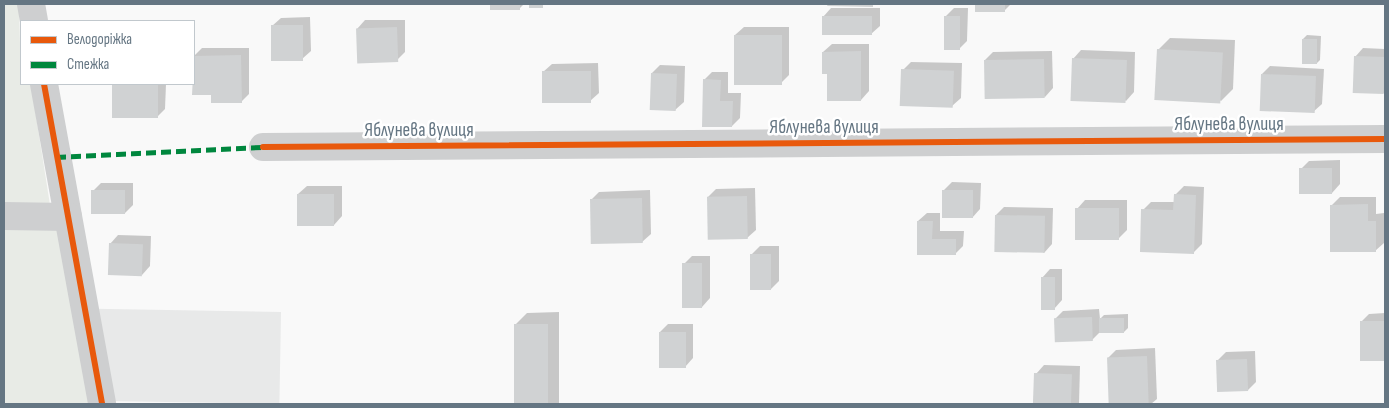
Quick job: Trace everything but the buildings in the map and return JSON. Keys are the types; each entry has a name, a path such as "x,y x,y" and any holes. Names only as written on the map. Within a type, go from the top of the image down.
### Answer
{"street":[{"path":"32,4 34,20"},
{"path":"44,85 102,404"},
{"name":"Яблунева вулиця","path":"262,147 1385,139"},
{"path":"4,216 68,217"}],"shaded area":[{"path":"4,4 19,4 20,85 31,85 50,205 4,204"},
{"path":"4,227 63,228 89,404 4,404"},
{"path":"94,309 281,312 279,404 92,401"}],"marked path":[{"path":"56,157 263,147"}],"cycle path":[{"path":"44,85 102,404"},
{"path":"263,147 1385,139"}]}
